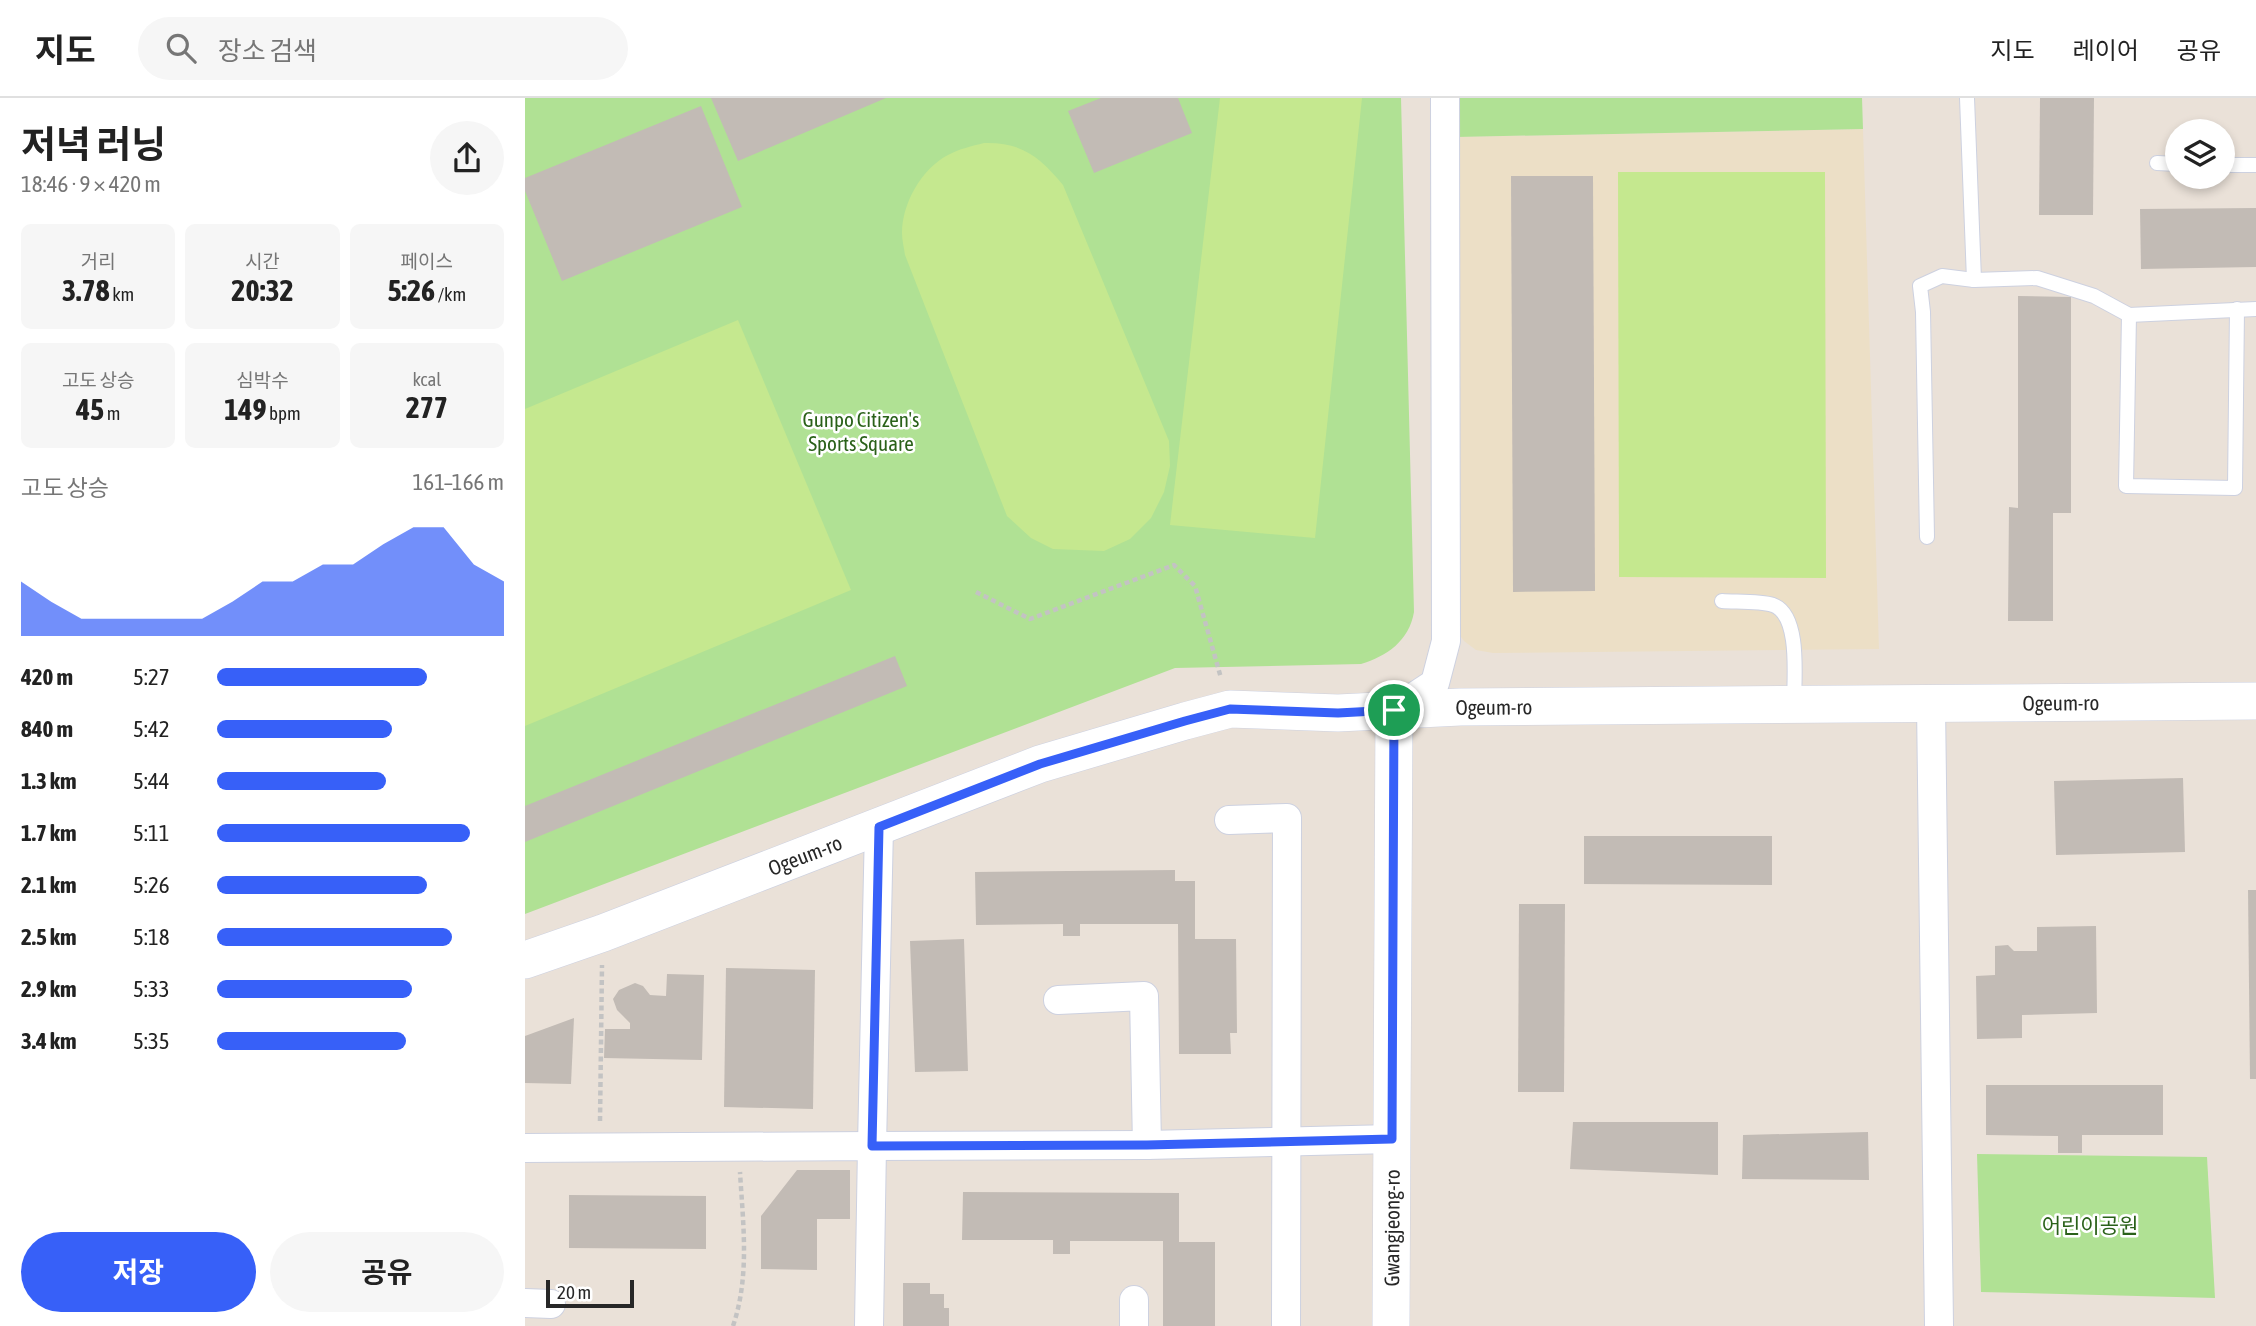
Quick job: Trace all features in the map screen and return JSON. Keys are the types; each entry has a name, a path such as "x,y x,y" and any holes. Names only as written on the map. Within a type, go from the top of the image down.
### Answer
{"street":[{"path":"1394,710 1434,683 1446,641 1445,98"},
{"name":"Ogeum-ro","path":"525,960 603,933 1040,764 1230,709 1338,713 1472,707 2256,701"},
{"path":"1931,704 1939,1326"},
{"name":"Gwangjeong-ro","path":"1391,1326 1394,710"},
{"path":"1229,820 1287,818 1286,1326"},
{"path":"869,1326 879,827"},
{"path":"1058,1000 1144,996 1147,1145"},
{"path":"525,1148 1147,1145 1392,1139"}],"lane":[{"path":"1966,98 1974,280"},
{"path":"2157,163 2165,163"},
{"path":"2235,164 2256,165"},
{"path":"1927,537 1920,286 1942,275 1974,280 2037,278 2094,296 2129,315 2256,309"},
{"path":"2129,315 2126,486 2235,488 2237,309"},
{"path":"1722,601 1773,605 1785,615 1792,628 1794,705"}],"path":[{"path":"976,592 1030,619 1174,565 1195,586 1230,709"},
{"path":"599,1147 603,933"},
{"path":"733,1326 741,1303 744,1272 739,1147"}],"shaded area":[{"path":"1863,129 1879,649 1493,653 1476,650 1464,641 1453,626 1456,137"}],"green space":[{"name":"Gunpo Citizen's Sports Square","path":"525,98 1401,98 1414,612 1407,631 1388,652 1361,664 1175,668 525,914"},
{"path":"1220,98 1362,98 1315,538 1170,525"},
{"path":"1454,98 1862,98 1863,129 1456,137"},
{"path":"984,143 1020,148 1038,159 1063,185 1169,441 1170,466 1164,492 1151,518 1130,539 1104,551 1053,549 1031,538 1007,516 905,255 902,236 905,211 922,178 938,161 948,155"},
{"path":"1618,172 1825,172 1826,578 1619,577"},
{"path":"738,320 851,590 525,726 525,409"},
{"name":"어린이공원","path":"1977,1154 2207,1157 2215,1298 1981,1292"}],"building":[{"path":"711,98 886,98 738,161"},
{"path":"1101,98 1178,98 1192,133 1094,173 1068,111"},
{"path":"2040,98 2094,98 2093,215 2039,215"},
{"path":"701,106 742,207 562,281 525,191 525,178"},
{"path":"1511,176 1593,176 1595,591 1513,592"},
{"path":"2256,208 2256,267 2141,269 2140,209"},
{"path":"2018,296 2071,297 2071,513 2053,513 2053,621 2008,621 2009,507 2018,508"},
{"path":"895,656 907,686 525,842 525,806"},
{"path":"2183,778 2185,852 2056,855 2054,781"},
{"path":"1584,836 1772,836 1772,885 1584,884"},
{"path":"1175,870 1175,881 1195,881 1195,939 1236,939 1237,1033 1230,1033 1231,1054 1179,1054 1178,924 1080,924 1080,936 1063,936 1063,924 976,925 975,872"},
{"path":"2248,890 2256,890 2256,1079 2250,1079"},
{"path":"1519,904 1565,904 1564,1092 1518,1092"},
{"path":"2096,926 2097,1013 2022,1015 2022,1038 1977,1039 1976,976 1995,975 1995,946 2008,945 2014,951 2037,951 2037,927"},
{"path":"964,939 968,1071 915,1072 910,941"},
{"path":"726,968 815,970 813,1109 724,1107"},
{"path":"667,974 704,975 702,1060 604,1058 605,1029 630,1029 630,1023 617,1010 613,999 619,990 635,983 643,986 650,995 666,996"},
{"path":"574,1018 571,1084 525,1083 525,1036"},
{"path":"1986,1085 2163,1085 2163,1135 2082,1135 2082,1153 2058,1153 2058,1136 1986,1135"},
{"path":"1573,1122 1718,1122 1718,1175 1570,1169"},
{"path":"1868,1132 1869,1180 1742,1179 1743,1135"},
{"path":"797,1170 850,1170 850,1219 817,1219 817,1270 761,1269 761,1216"},
{"path":"963,1192 1179,1193 1179,1242 1215,1242 1215,1326 1163,1326 1163,1241 1070,1241 1070,1254 1053,1254 1053,1240 962,1240"},
{"path":"569,1195 706,1196 706,1249 569,1248"},
{"path":"903,1283 930,1283 930,1294 944,1294 944,1308 949,1308 949,1326 903,1326"}],"route":[{"path":"1230,709 1338,713 1394,710 1392,1139 1147,1145 872,1146 879,827 1040,764 1230,709"}]}
